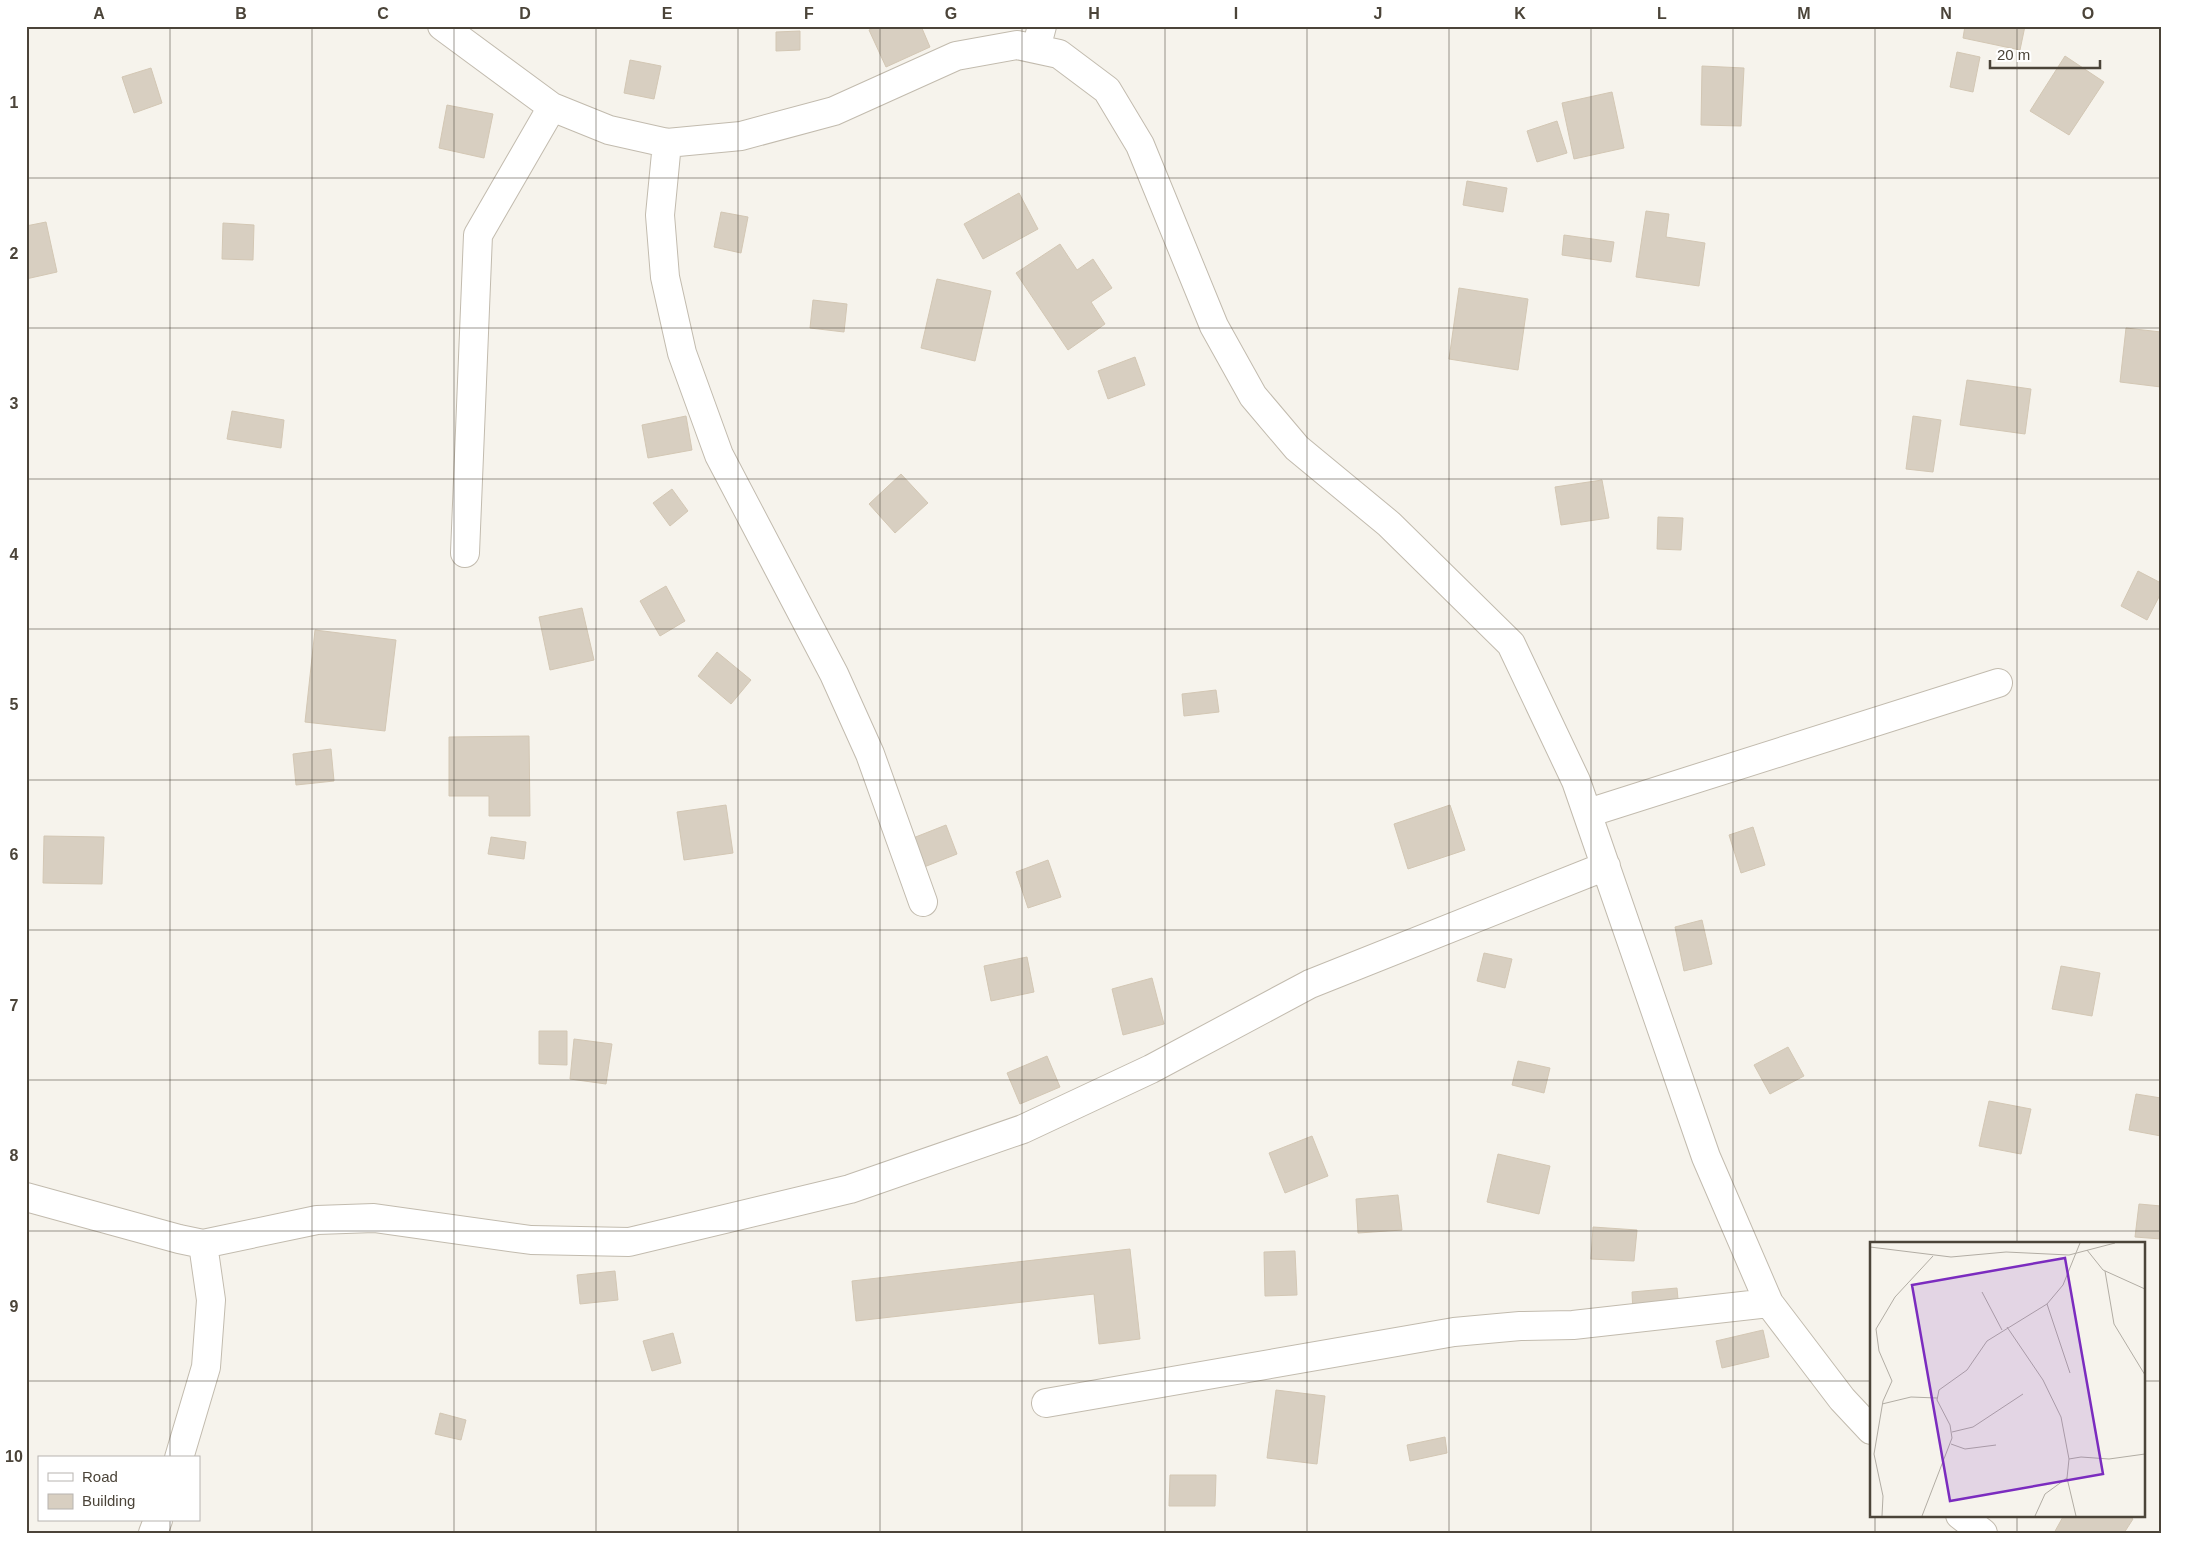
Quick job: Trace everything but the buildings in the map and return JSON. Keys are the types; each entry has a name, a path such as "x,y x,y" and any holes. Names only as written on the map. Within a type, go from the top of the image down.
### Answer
{"street":[{"path":"442,26 552,107 609,130 667,143 741,136 834,111 956,56 1017,45 1039,38 1107,90 1140,144 1214,326 1253,396 1297,448 1389,524 1511,644 1576,781 1706,1157 1768,1303 1842,1399 1870,1429"},
{"path":"465,554 478,236 552,107"},
{"path":"667,143 660,215 665,277 682,353 719,455 834,674 870,754 923,902"},
{"path":"1588,813 1998,682"},
{"path":"26,1197 203,1244 317,1220 374,1218 531,1240 629,1242 850,1189 1023,1129 1151,1069 1310,984 1606,866"},
{"path":"180,1456 206,1367 211,1300 203,1244"},
{"path":"1046,1403 1454,1332 1520,1326 1573,1325 1768,1303"},
{"path":"1961,1516 1983,1533"}]}
